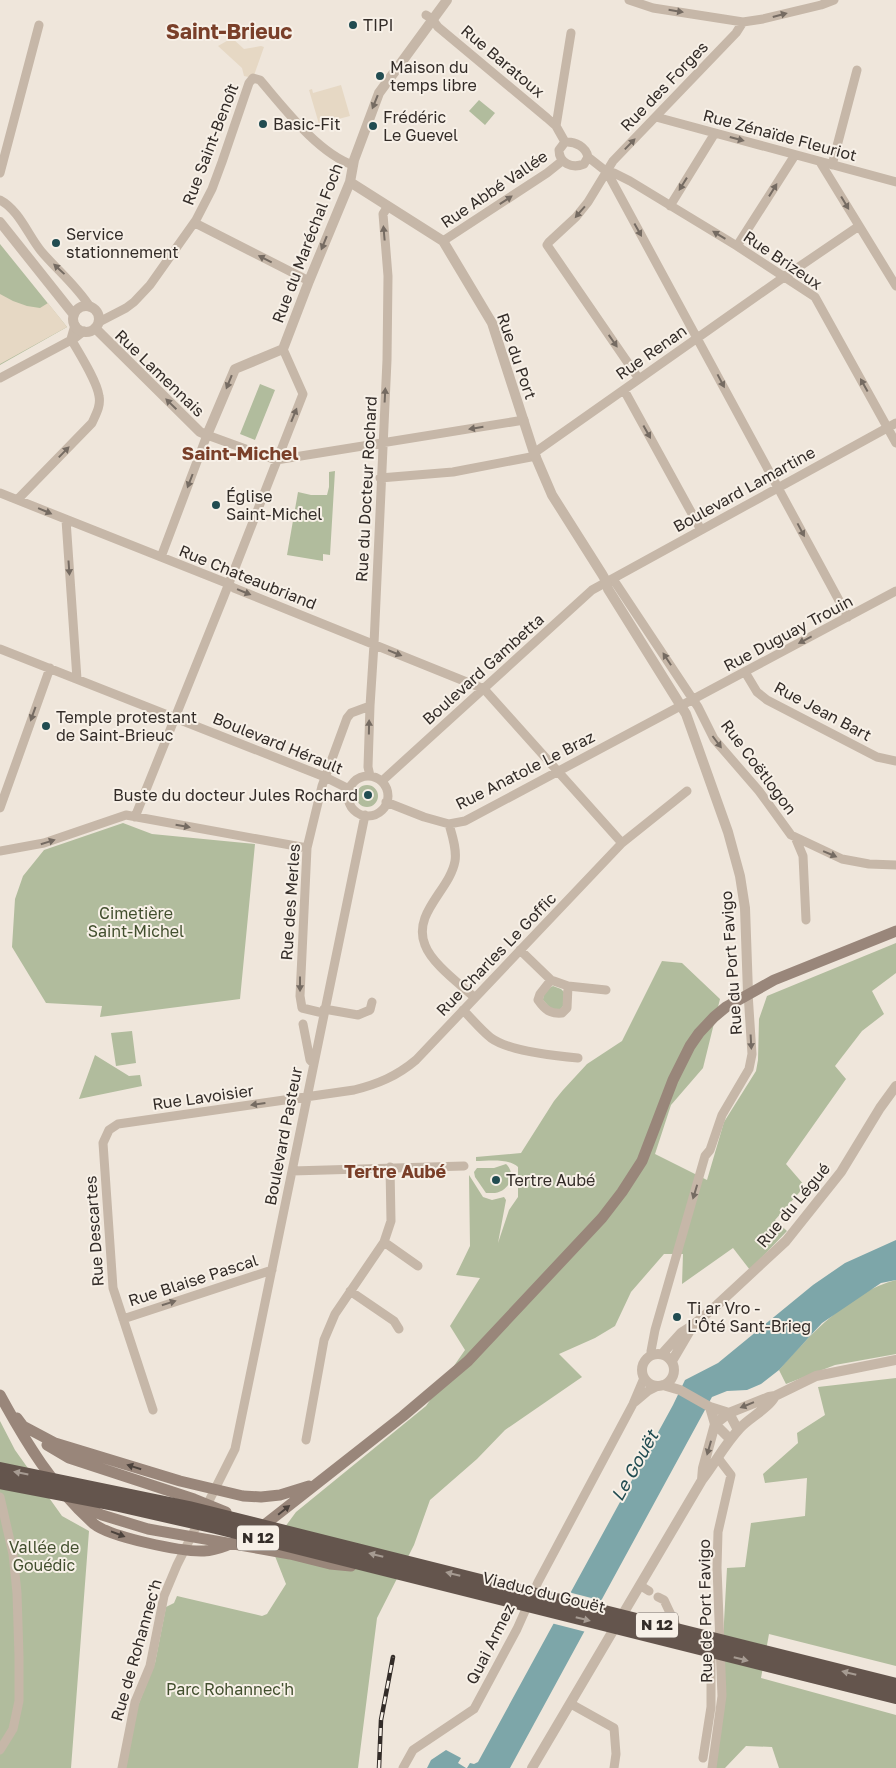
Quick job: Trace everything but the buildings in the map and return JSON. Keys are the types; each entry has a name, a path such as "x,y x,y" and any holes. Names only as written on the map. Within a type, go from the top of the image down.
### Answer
{"highway":[{"name":"N 12","path":"0,1469 189,1509"},
{"name":"N 12","path":"0,1482 90,1499 189,1509"},
{"name":"Viaduc du Gouët","path":"189,1509 896,1684"},
{"name":"Viaduc du Gouët","path":"189,1509 384,1570 896,1698"}],"main road":[{"path":"1,1397 41,1464 62,1490 96,1525 125,1537 161,1546 205,1551 231,1544 254,1534 403,1416 468,1361 602,1218 642,1161 673,1080 690,1046 699,1033 720,1012 748,993 774,980 896,931"},
{"path":"22,1430 55,1443 180,1481 243,1496 280,1496 318,1483"},
{"path":"22,1430 69,1458 189,1509"},
{"path":"22,1430 82,1500 102,1515 148,1529 290,1554 330,1564 384,1570"}],"street":[{"name":"Rue du Maréchal Foch","path":"283,348 350,182 353,165 379,93 429,17 447,0"},
{"path":"629,0 653,8 743,22 821,5 834,0"},
{"name":"Rue Baratoux","path":"429,17 435,25 556,126"},
{"name":"Rue des Forges","path":"639,379 547,245 588,202 613,162 736,33 743,22"},
{"path":"0,173 39,25"},
{"path":"565,142 556,126 571,33"},
{"path":"832,165 857,70"},
{"name":"Rue Saint-Benoît","path":"95,317 119,312 134,302 195,223 212,189 249,83 253,78 260,80 308,134 341,161 353,165"},
{"name":"Rue Zénaïde Fleuriot","path":"656,117 896,182"},
{"path":"670,206 715,133"},
{"path":"565,142 573,142 579,145 588,157 607,172 848,618"},
{"path":"565,142 559,150 560,158 568,164 577,166 584,164 588,157"},
{"path":"737,246 795,155"},
{"name":"Rue Abbé Vallée","path":"443,241 547,173 562,160"},
{"path":"820,162 896,286"},
{"name":"Rue Brizeux","path":"607,172 614,173 737,246 816,297 896,444"},
{"name":"Rue du Port","path":"350,182 443,241 492,322 535,454 552,495 606,582"},
{"path":"0,200 7,204 39,248 68,278 95,317"},
{"name":"Rue du Docteur Rochard","path":"370,776 368,767 370,706 386,360 388,276 382,214 388,206"},
{"path":"195,223 309,281"},
{"path":"1,225 78,320"},
{"name":"Rue Renan","path":"535,454 697,338 859,226"},
{"path":"0,378 71,339 84,306 95,317"},
{"path":"78,320 95,317"},
{"name":"Rue Lamennais","path":"95,317 200,432 208,436"},
{"path":"18,499 92,423 98,410 100,397 96,385 71,339"},
{"path":"135,817 303,394 283,348 235,369 160,557"},
{"path":"624,390 701,530"},
{"path":"208,436 276,460 524,420"},
{"name":"Boulevard Lamartine","path":"606,582 896,423"},
{"path":"380,478 453,472 535,454"},
{"name":"Rue Chateaubriand","path":"0,492 66,520 228,583 234,588 484,689"},
{"path":"66,520 77,679"},
{"name":"Boulevard Gambetta","path":"382,781 592,590 606,582"},
{"name":"Rue Coëtlogon","path":"606,582 615,582 714,739 759,791 791,835 842,859 896,866"},
{"name":"Rue du Port Favigo","path":"606,582 608,589 686,714 725,823 740,876 745,908 752,1054 749,1069 722,1115 710,1150 705,1156 655,1330 651,1352 657,1354"},
{"name":"Rue Duguay Trouin","path":"673,710 896,592"},
{"name":"Boulevard Hérault","path":"0,649 324,777 349,789"},
{"path":"0,808 50,668"},
{"name":"Rue Jean Bart","path":"746,672 757,692 767,700 877,757 896,761"},
{"path":"484,689 622,843"},
{"name":"Rue des Merles","path":"324,1011 302,1008 300,996 307,848 324,777 347,718 351,713 370,706"},
{"name":"Rue Anatole Le Braz","path":"386,802 424,817 449,824 465,821 673,710"},
{"path":"370,776 382,781 387,791 386,802 378,812 364,815 354,810 349,800 349,789 357,779 370,776"},
{"name":"Rue Charles Le Goffic","path":"306,1097 375,1085 402,1071 416,1060 622,843 687,791"},
{"path":"0,851 44,843 126,815 307,848"},
{"name":"Boulevard Pasteur","path":"229,1462 235,1449 364,815"},
{"path":"449,824 456,860 452,872 425,916 422,930 424,944 430,955 475,998"},
{"path":"795,837 803,856 806,920"},
{"path":"520,950 551,980 568,986 606,990"},
{"path":"551,980 540,994 538,1000 543,1007 553,1014 562,1013 567,1008 568,986"},
{"path":"324,1011 358,1015 370,1010 372,1002"},
{"path":"463,1010 501,1044 541,1053 578,1058"},
{"path":"304,1024 310,1060 313,1063"},
{"name":"Rue du Légué","path":"657,1354 754,1273 786,1241 841,1172 896,1086"},
{"name":"Rue Lavoisier","path":"106,1133 118,1124 306,1097"},
{"name":"Rue Descartes","path":"106,1133 103,1143 113,1288 153,1410"},
{"path":"292,1171 464,1166"},
{"path":"306,1440 324,1340 335,1314 384,1242 391,1221 390,1167"},
{"path":"384,1242 418,1266"},
{"name":"Rue Blaise Pascal","path":"123,1319 272,1270"},
{"path":"350,1291 394,1321 398,1329"},
{"name":"Rue du Légué","path":"673,1366 692,1326"},
{"path":"680,1390 673,1366 657,1354 645,1360 642,1374 650,1384 680,1390 710,1407 722,1419 738,1430"},
{"path":"702,1480 703,1468 722,1419 816,1376 896,1360"},
{"path":"661,1386 671,1379 673,1366"},
{"name":"Quai Armez","path":"403,1768 412,1750 474,1709 517,1629 538,1582 634,1404 644,1378"},
{"name":"Quai Armez","path":"634,1404 648,1391 661,1386"},
{"path":"532,1768 645,1589 702,1480 738,1430 747,1420 772,1402 774,1396"},
{"path":"710,1407 722,1419 730,1440"},
{"name":"Rue de Port Favigo","path":"712,1768 722,1696 717,1568 718,1532 731,1475 718,1458"},
{"name":"Rue de Rohannec'h","path":"122,1768 134,1702 150,1666 164,1596 177,1565 229,1462"},
{"path":"0,1497 13,1554 17,1593 19,1656 19,1701 16,1716 13,1729 0,1750"},
{"path":"658,1597 664,1600 679,1632 711,1656 712,1707 703,1758"},
{"path":"571,1704 614,1728 616,1754 614,1768"}],"green space":[{"path":"479,100 495,113 485,125 469,111"},
{"path":"0,244 67,327 0,365"},
{"path":"260,384 275,390 255,440 240,434"},
{"path":"335,471 330,555 323,554 323,561 287,555 298,492 311,495 327,495 329,472"},
{"path":"363,785 371,785 378,792 378,800 371,807 363,807 356,800 356,792"},
{"name":"Cimetière Saint-Michel","path":"123,823 152,834 255,844 240,999 100,1017 102,1006 46,1003 12,947 15,899 23,876 44,850"},
{"name":"Parc Rohannec'h","path":"896,943 896,973 872,991 884,1014 862,1031 835,1066 846,1079 786,1164 805,1186 775,1220 787,1231 750,1270 733,1248 682,1284 683,1254 664,1254 631,1292 615,1326 595,1338 559,1354 582,1377 505,1430 477,1459 430,1500 414,1545 377,1618 358,1768 125,1768 137,1708 155,1663 166,1607 174,1603 177,1596 262,1616 267,1614 286,1584 271,1546 296,1512 426,1406 465,1350 450,1326 480,1278 456,1275 470,1246 469,1175 483,1197 492,1200 504,1197 506,1200 498,1243 509,1210 518,1197 518,1167 504,1161 476,1161 476,1157 521,1153 563,1090 587,1064 622,1041 662,961 682,963 720,999 703,1068 671,1105 655,1154 707,1180 724,1122 756,1071 759,1019 767,996"},
{"path":"553,986 564,992 563,1006 560,1011 552,1010 543,1000 546,992"},
{"path":"132,1031 136,1063 116,1066 111,1033"},
{"path":"95,1055 129,1076 140,1075 142,1086 79,1099"},
{"path":"506,1164 511,1172 508,1186 500,1192 486,1193 475,1177 474,1172 477,1168 494,1168"},
{"path":"896,1280 896,1354 835,1365 786,1384 779,1370 817,1329 847,1304 863,1294"},
{"path":"896,1378 896,1666 769,1634 761,1678 896,1715 896,1768 779,1768 772,1747 746,1746 725,1768 715,1768 724,1673 727,1568 745,1567 751,1523 805,1516 807,1478 765,1483 763,1474 798,1443 797,1433 825,1415 818,1387"},
{"name":"Vallée de Gouédic","path":"0,1421 15,1450 62,1516 89,1531 71,1768 0,1768"}],"shaded area":[{"path":"232,38 244,49 264,47 253,78 244,76 242,68 218,46"},
{"path":"341,85 350,116 319,124 309,90 312,89 313,93"},
{"path":"0,294 27,306 40,308 48,303 67,327 0,364"}],"water":[{"path":"896,1240 896,1280 881,1283 822,1323 779,1370 761,1384 747,1390 727,1391 712,1397 510,1768 467,1768 470,1763 478,1762 685,1380 718,1363 813,1285 845,1263"},
{"path":"446,1750 461,1758 458,1763 466,1768 427,1768 431,1760"}],"pier":[{"path":"568,1592 603,1601 586,1632 551,1623"}],"railway":[{"path":"379,1768 381,1720 393,1657"}],"place":[{"name":"TIPI","path":"353,25"},
{"name":"Maison du temps libre","path":"380,76"},
{"name":"Basic-Fit","path":"263,124"},
{"name":"Frédéric Le Guevel","path":"373,126"},
{"name":"Service stationnement","path":"56,243"},
{"name":"Église Saint-Michel","path":"216,505"},
{"name":"Temple protestant de Saint-Brieuc","path":"46,726"},
{"name":"Buste du docteur Jules Rochard","path":"368,795"},
{"name":"Tertre Aubé","path":"496,1180"},
{"name":"Ti ar Vro - L'Ôté Sant-Brieg","path":"677,1317"}],"district":[{"name":"Saint-Brieuc","path":"229,32"},
{"name":"Saint-Michel","path":"240,453"},
{"name":"Tertre Aubé","path":"395,1172"}],"water label":[{"name":"Le Gouët","path":"635,1466"}]}
